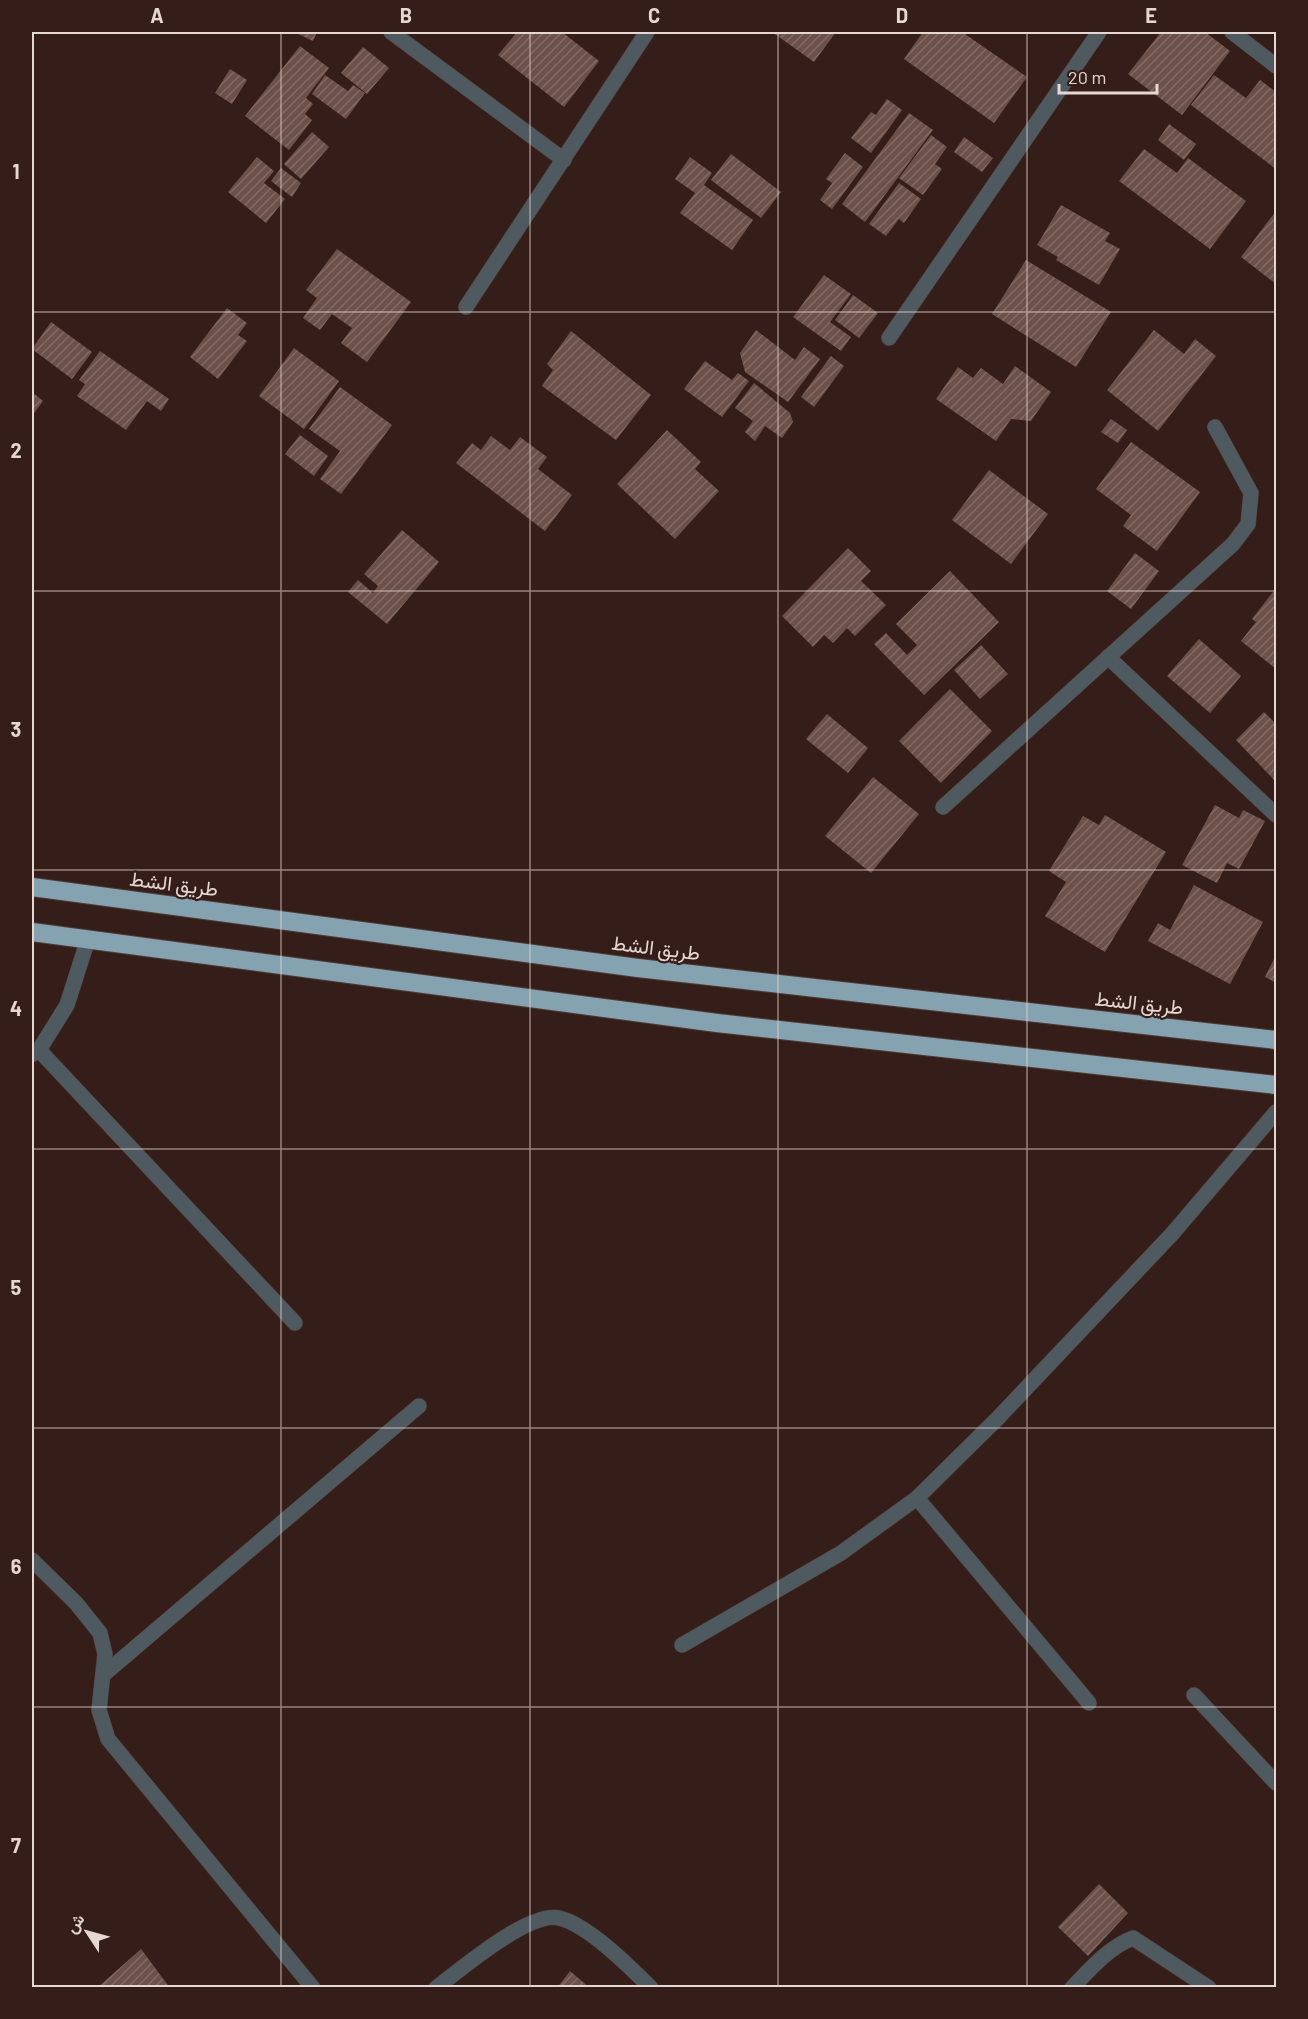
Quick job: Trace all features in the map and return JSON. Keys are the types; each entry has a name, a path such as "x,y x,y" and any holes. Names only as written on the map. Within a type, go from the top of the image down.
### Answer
{"highway":[{"name":"طريق الشط","path":"32,887 638,968 1276,1040"},
{"path":"32,932 717,1023 1276,1085"}],"street":[{"path":"392,32 564,160"},
{"path":"466,307 647,32"},
{"path":"888,338 1099,32"},
{"path":"1232,32 1276,66"},
{"path":"942,807 1233,544 1248,524 1251,493 1215,427"},
{"path":"1108,657 1276,815"},
{"path":"88,939 67,1005 35,1053 295,1323"},
{"path":"682,1645 841,1554 917,1498 998,1418 1164,1242 1276,1112"},
{"path":"103,1675 419,1406"},
{"path":"917,1498 1089,1703"},
{"path":"32,1560 76,1603 100,1633 105,1654 99,1710 108,1739 313,1988"},
{"path":"1194,1695 1276,1783"},
{"path":"436,1988 520,1927 538,1920 558,1917 595,1937 651,1988"},
{"path":"1072,1988 1096,1963 1122,1942 1133,1938 1209,1988"}],"building":[{"path":"294,32 317,32 313,41"},
{"path":"517,32 562,32 599,61 564,107 498,55"},
{"path":"772,32 836,32 814,62"},
{"path":"923,32 962,32 1027,77 994,123 904,59"},
{"path":"1161,32 1205,32 1230,51 1182,115 1128,74"},
{"path":"300,46 329,68 306,98 313,104 305,114 312,120 289,150 245,116"},
{"path":"363,47 389,68 367,94 341,73"},
{"path":"230,69 247,80 232,104 215,93"},
{"path":"325,75 348,91 353,85 365,93 346,119 312,94"},
{"path":"1214,75 1246,98 1260,80 1276,92 1276,169 1191,105"},
{"path":"887,99 902,110 871,153 851,138 871,112 876,115"},
{"path":"909,113 933,130 865,222 842,204"},
{"path":"1169,124 1196,144 1184,160 1158,140"},
{"path":"312,132 329,147 301,179 284,164"},
{"path":"931,135 947,147 935,164 942,169 923,195 899,178"},
{"path":"964,137 993,158 982,172 954,152"},
{"path":"1144,149 1177,173 1188,158 1246,201 1210,249 1119,181"},
{"path":"845,153 863,167 832,209 820,200 832,183 826,179"},
{"path":"731,154 781,192 761,218 711,180"},
{"path":"257,157 274,171 264,183 285,199 266,223 228,192"},
{"path":"690,157 712,173 704,185 753,220 732,250 680,213 695,193 675,179"},
{"path":"281,168 301,183 292,197 271,181"},
{"path":"899,183 921,199 904,223 899,219 886,236 869,224"},
{"path":"1061,205 1110,233 1105,241 1120,249 1099,285 1056,260 1058,257 1037,245"},
{"path":"1276,211 1276,284 1241,257"},
{"path":"337,249 411,302 367,362 341,343 352,328 332,314 320,330 303,318 317,298 306,290"},
{"path":"1026,260 1111,312 1076,367 992,314"},
{"path":"824,275 851,294 830,322 851,337 841,351 793,317"},
{"path":"853,295 878,313 859,338 835,320"},
{"path":"227,308 247,323 238,335 247,341 218,379 190,357"},
{"path":"51,322 92,352 72,379 32,349"},
{"path":"756,330 795,360 804,347 820,359 788,402 745,372 740,353"},
{"path":"1154,330 1184,354 1195,339 1216,356 1158,431 1107,390"},
{"path":"571,331 651,395 616,440 542,386 553,370 547,364"},
{"path":"294,348 339,381 304,429 259,396"},
{"path":"100,351 169,399 161,411 147,401 126,430 77,396 85,384 79,380"},
{"path":"831,356 844,366 814,407 801,397"},
{"path":"705,361 732,380 738,373 749,381 722,417 684,389"},
{"path":"1015,366 1051,392 1031,421 1011,419 996,441 936,399 958,367 973,378 981,368 1003,384"},
{"path":"754,383 790,413 793,422 782,438 765,426 755,441 745,432 753,421 735,408"},
{"path":"340,387 392,425 341,494 320,479 340,451 309,429"},
{"path":"32,392 43,401 32,416"},
{"path":"1111,419 1127,430 1118,443 1101,432"},
{"path":"667,430 701,462 695,469 719,491 675,539 617,484"},
{"path":"300,435 328,456 314,476 285,454"},
{"path":"491,436 510,450 520,437 547,457 538,469 572,495 545,531 456,463 472,443 481,450"},
{"path":"1131,442 1200,492 1157,551 1123,526 1131,515 1096,489"},
{"path":"989,470 1048,514 1011,564 952,520"},
{"path":"402,530 439,562 387,624 348,592 358,580 373,593 378,586 364,574"},
{"path":"848,548 871,571 861,581 886,605 855,636 847,628 833,643 824,635 813,647 782,616"},
{"path":"1135,553 1159,571 1131,609 1107,591"},
{"path":"950,571 999,622 924,695 874,644 886,633 907,655 917,645 896,624"},
{"path":"1276,588 1276,669 1241,641 1256,622 1252,619"},
{"path":"1199,639 1241,676 1210,713 1167,676"},
{"path":"981,645 1008,674 980,699 954,670"},
{"path":"950,689 992,731 941,783 899,741"},
{"path":"1264,712 1276,724 1276,782 1236,740"},
{"path":"827,714 868,748 848,773 806,739"},
{"path":"873,777 919,814 871,873 825,836"},
{"path":"1215,805 1239,818 1243,810 1265,821 1239,869 1227,863 1217,883 1182,865"},
{"path":"1105,815 1166,852 1105,952 1045,916 1066,882 1049,871 1083,816 1099,825"},
{"path":"1194,885 1263,922 1230,984 1148,941 1158,923 1170,930"},
{"path":"1276,955 1276,983 1265,977"},
{"path":"1099,1884 1128,1913 1088,1956 1058,1927"},
{"path":"141,1949 170,1988 97,1988"},
{"path":"570,1971 590,1988 557,1988"}]}
